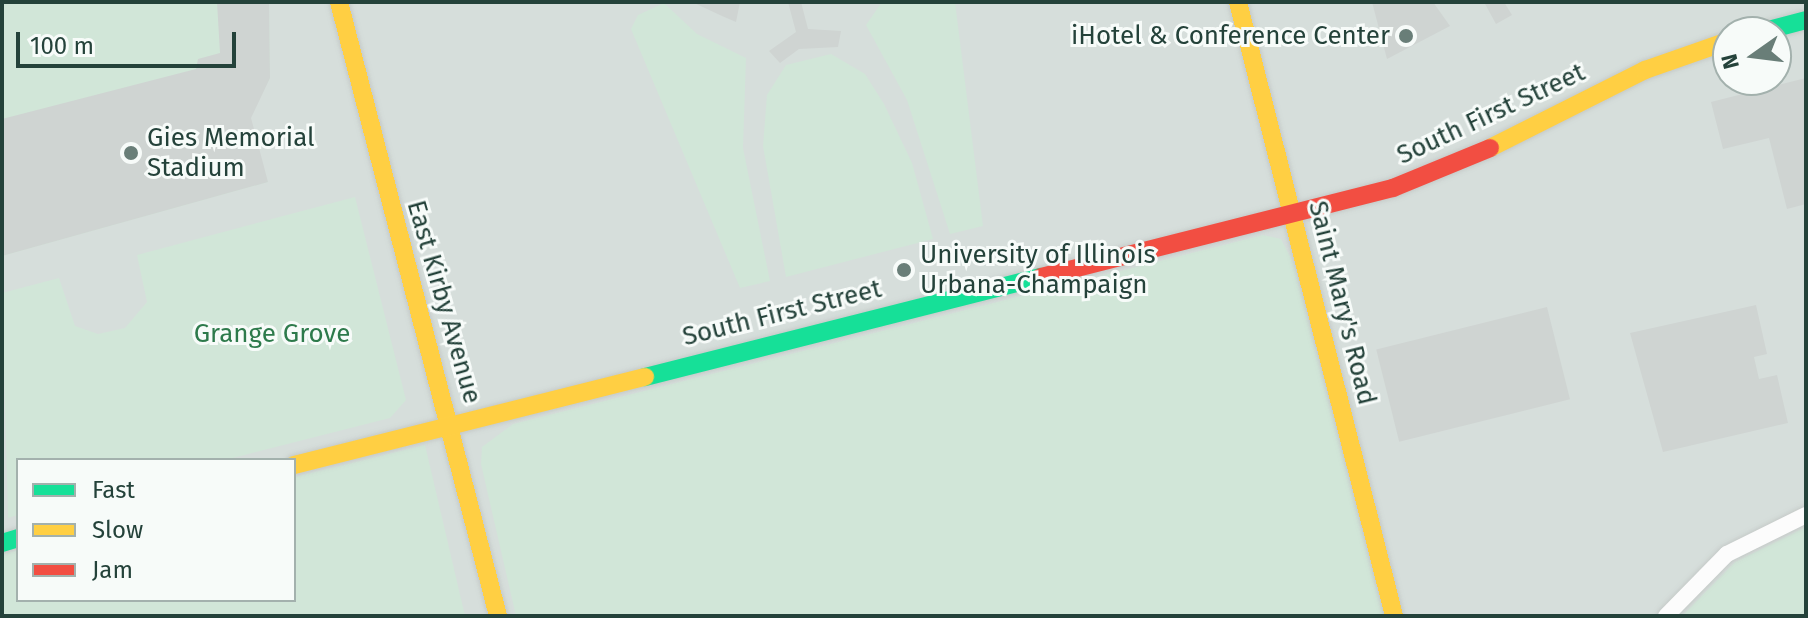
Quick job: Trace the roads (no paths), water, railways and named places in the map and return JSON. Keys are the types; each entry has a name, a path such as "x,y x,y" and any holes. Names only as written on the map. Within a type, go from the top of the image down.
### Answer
{"street":[{"name":"East Kirby Avenue","path":"339,2 451,423 498,616"},
{"name":"Saint Mary's Road","path":"1238,2 1394,616"},
{"name":"South First Street","path":"296,464 451,423 1292,215 1419,180 1645,70 1712,47"},
{"path":"1666,616 1727,554 1806,515"}],"place":[{"name":"iHotel & Conference Center","path":"1406,36"},
{"name":"Gies Memorial Stadium","path":"131,153"},
{"name":"University of Illinois Urbana-Champaign","path":"904,270"}],"park label":[{"name":"Grange Grove","path":"272,334"}]}
